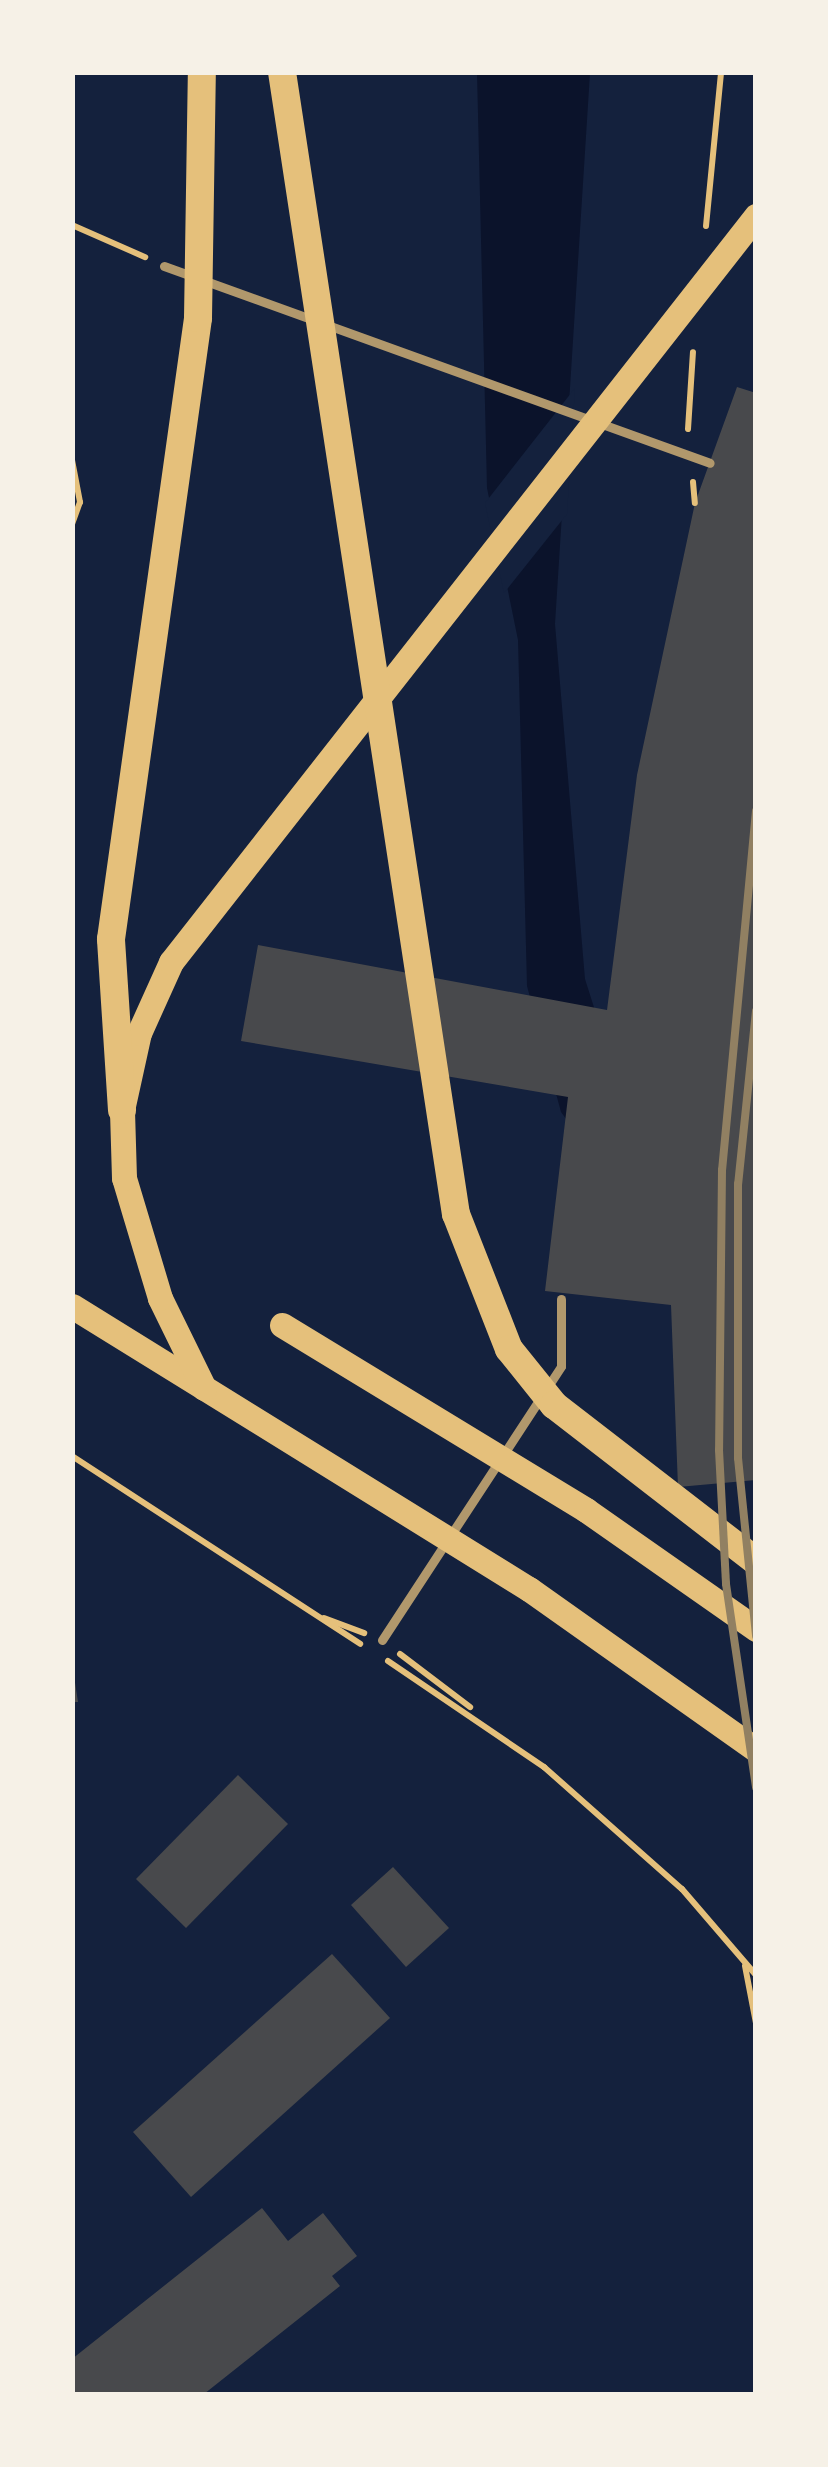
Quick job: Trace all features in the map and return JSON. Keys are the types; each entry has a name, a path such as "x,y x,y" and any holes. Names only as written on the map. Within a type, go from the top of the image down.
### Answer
{"highway":[{"path":"122,1110 112,939 198,318 202,72"},
{"path":"282,72 456,1214 508,1349 554,1405 756,1562"}],"main road":[{"path":"204,1388 136,1231 122,1110 139,1034 171,962 756,216"},
{"path":"72,1306 529,1589 756,1750"},
{"path":"282,1325 586,1510 756,1629"}],"street":[{"path":"164,266 710,464"},
{"path":"382,1640 560,1366 561,1299"}],"path":[{"path":"72,226 164,266"},
{"path":"72,460 80,502 72,524"},
{"path":"72,1456 498,1730"},
{"path":"306,1610 382,1640 498,1730 682,1890 756,1975"},
{"path":"745,1965 756,2022"}],"water":[{"path":"477,73 590,73 555,624 585,979 618,1083 755,1377 561,1112 527,986 518,640 487,488"}],"pier":[{"path":"575,388 567,514 504,593 485,503"}],"building":[{"path":"737,387 756,393 756,1480 678,1487 671,1305 545,1291 568,1097 241,1041 258,945 607,1010 637,775 695,503"},
{"path":"72,1663 78,1702 72,1702"},
{"path":"238,1775 288,1824 186,1928 136,1879"},
{"path":"393,1867 449,1928 406,1967 351,1905"},
{"path":"332,1954 390,2018 191,2197 133,2132"},
{"path":"262,2208 288,2241 323,2213 357,2256 332,2276 340,2286 204,2394 72,2394 72,2359"}],"railway":[{"path":"756,811 722,1170 719,1450 726,1584 756,1788"},
{"path":"756,1011 738,1184 738,1458 756,1636"}]}
